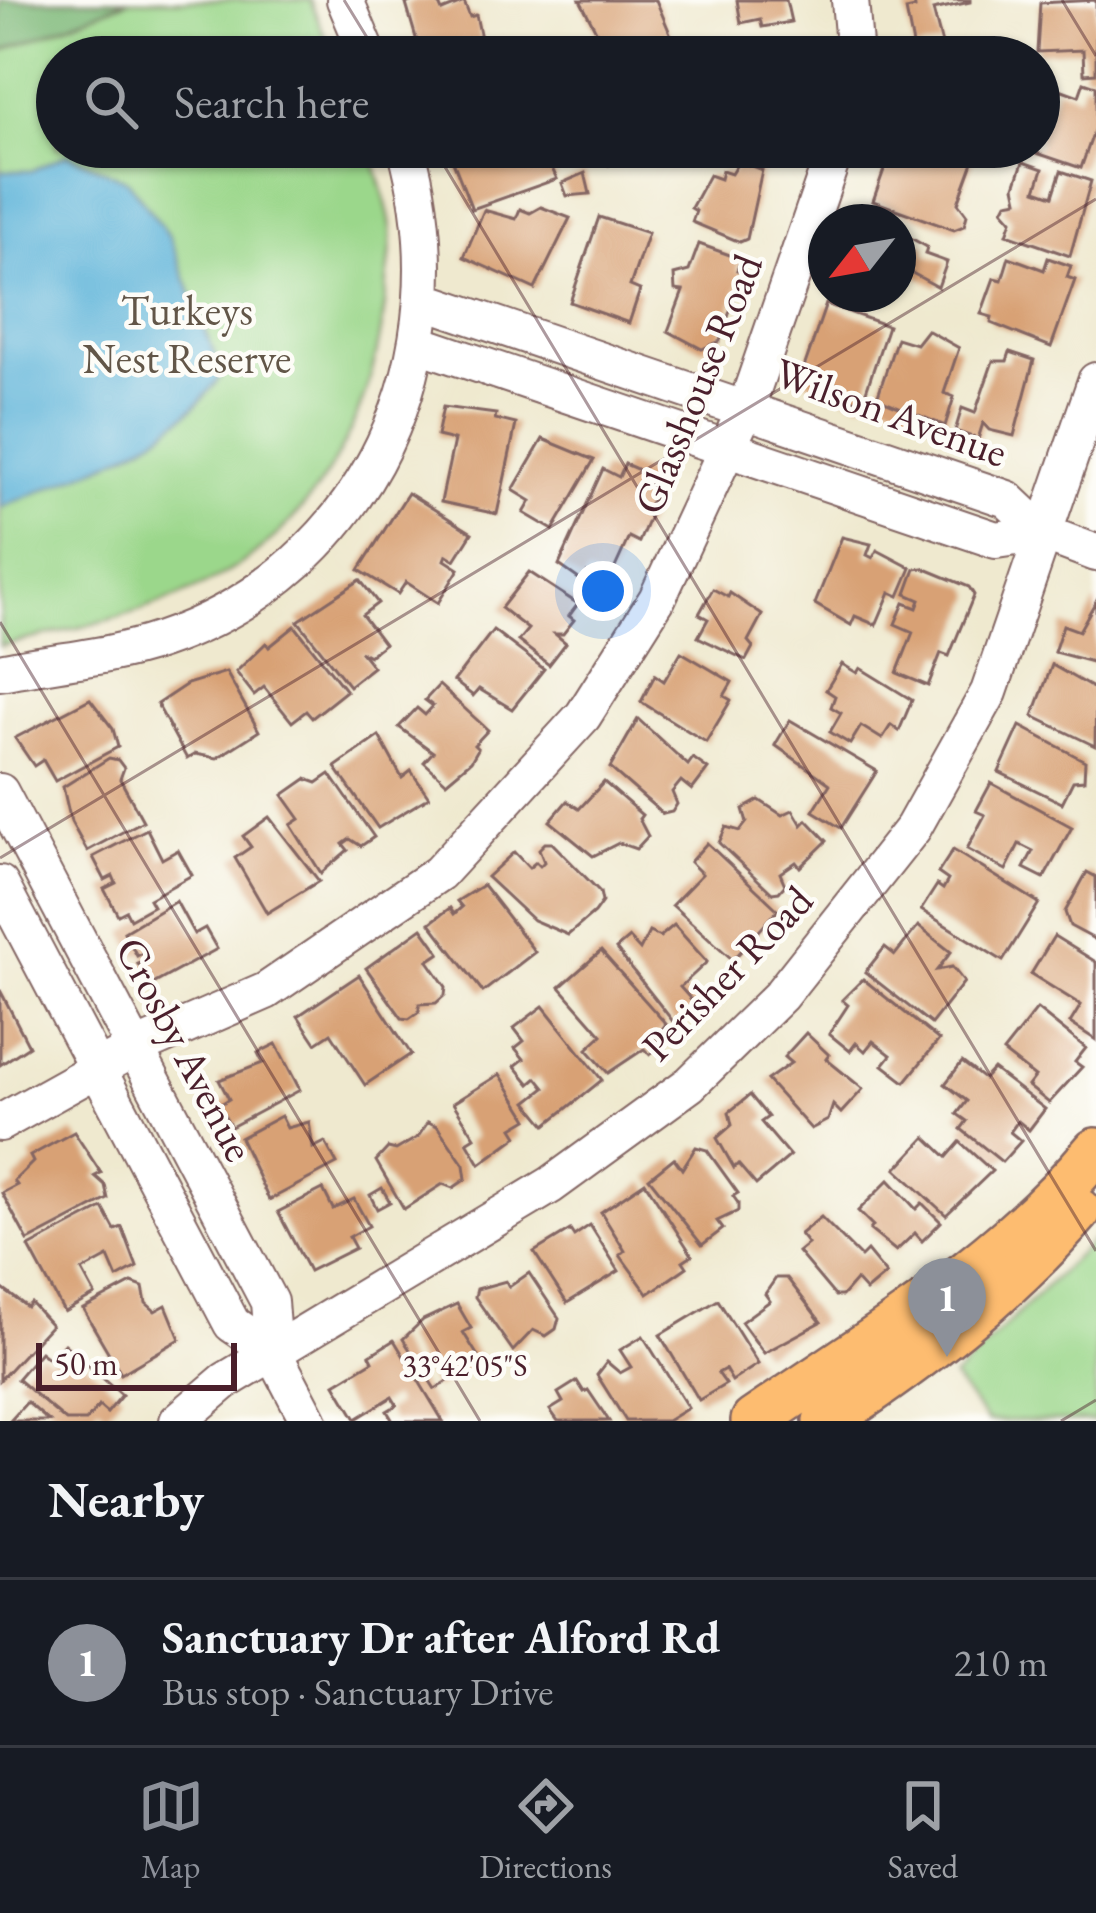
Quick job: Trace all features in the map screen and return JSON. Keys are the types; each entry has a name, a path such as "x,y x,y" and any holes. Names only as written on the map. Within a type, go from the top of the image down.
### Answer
{"main road":[{"path":"754,1421 952,1287 1016,1235 1096,1151"},
{"path":"826,1421 902,1372 980,1310 1040,1255 1096,1190"}],"street":[{"path":"345,0 360,36"},
{"path":"850,0 853,36"},
{"path":"0,672 161,640 226,611 290,571 344,508 381,453 403,409 419,344 426,301 418,192 412,168"},
{"name":"Glasshouse Road","path":"0,1123 133,1049 266,991 439,873 583,716 657,599 746,408 829,168"},
{"name":"Wilson Avenue","path":"426,301 1007,499 1043,533 1096,553"},
{"name":"Wilson Avenue","path":"419,344 996,540 1043,533"},
{"name":"Perisher Road","path":"178,1421 225,1381 551,1185 690,1084 780,996 913,828 989,692 1096,381"},
{"name":"Crosby Avenue","path":"0,792 269,1302 273,1352 309,1421"},
{"name":"Crosby Avenue","path":"0,884 232,1324 273,1352"}],"green space":[{"path":"0,0 129,0 36,36 0,52"},
{"name":"Turkeys Nest Reserve","path":"129,0 310,0 325,36 40,36"},
{"name":"Turkeys Nest Reserve","path":"36,37 36,168 376,168 387,207 391,254 382,327 357,415 338,456 284,528 249,558 210,582 159,604 0,646 0,52"},
{"path":"1096,1237 1096,1421 987,1421 953,1378"}],"water":[{"path":"99,168 128,181 169,236 222,373 203,398 152,439 0,508 0,171"}],"building":[{"path":"437,0 442,11 464,2 470,17 476,15 480,36 415,36 406,4"},
{"path":"580,0 656,0 671,36 599,36"},
{"path":"737,0 786,0 791,22 762,27 760,19 741,23"},
{"path":"914,0 970,0 933,10 940,36 911,36 906,10 915,8"},
{"path":"1096,0 1096,73 1084,74 1083,50 1060,51 1060,36 1038,36 1040,3"},
{"path":"1084,82 1096,86 1096,125 1081,168 1060,161 1060,89 1079,96"},
{"path":"456,168 552,168 557,179 472,209"},
{"path":"735,168 762,170 747,239 740,242 692,222 696,211 691,208 709,175 720,179 722,171 731,174"},
{"path":"885,168 971,168 958,203 967,215 964,226 954,230 916,216 916,204 873,201"},
{"path":"1021,168 1043,169 1036,190 1053,196 1061,171 1091,181 1070,256 1007,234 1012,220 1003,210 1007,202 1018,200 1015,186"},
{"path":"585,173 590,194 567,196 562,183"},
{"path":"541,207 570,218 535,289 464,257 484,210 516,219 520,209 530,213"},
{"path":"599,217 648,233 630,286 640,290 629,323 570,302"},
{"path":"916,241 927,247 925,254 947,262 938,287 916,275"},
{"path":"699,244 741,259 737,270 743,272 720,341 702,349 668,331 683,291 675,290 674,275 689,271"},
{"path":"1009,257 1044,270 1048,258 1071,266 1067,277 1075,280 1051,347 991,323 992,317 981,314 994,278 1002,280"},
{"path":"823,312 849,312 888,326 862,403 834,393 837,384 829,382 827,388 800,379"},
{"path":"927,330 959,348 944,393 954,397 945,426 877,398 897,338 916,344"},
{"path":"1010,352 1034,360 1014,436 989,430 983,423 978,439 955,431 962,408 975,413 993,361 1007,361"},
{"path":"443,407 496,414 495,419 516,424 497,514 441,502 454,440 437,436"},
{"path":"543,439 594,460 553,530 524,513 531,501 513,490"},
{"path":"625,464 653,476 649,486 659,491 643,513 650,516 639,542 629,537 608,583 587,573 583,582 559,565 603,469 619,477"},
{"path":"408,493 472,533 455,560 447,555 445,560 459,569 438,603 406,582 398,594 359,570"},
{"path":"842,537 871,544 867,555 873,558 877,550 911,568 899,596 890,592 876,625 855,616 851,625 815,604"},
{"path":"915,569 969,587 974,595 949,656 941,653 928,686 897,673 913,632 895,624 904,603 917,608 920,600 906,594"},
{"path":"529,572 578,604 569,616 574,620 563,634 555,634 566,643 549,665 518,641 528,629 501,608"},
{"path":"360,580 378,603 362,615 384,644 369,656 360,651 373,667 349,686 298,621"},
{"path":"713,589 728,597 730,593 762,615 748,641 753,647 746,660 698,637 708,619 699,614"},
{"path":"1096,601 1096,663 1054,652 1063,625 1079,631"},
{"path":"295,626 346,691 312,718 306,711 292,722 264,687 254,695 236,672 266,643 269,647"},
{"path":"493,630 544,669 512,709 479,689 473,696 454,681"},
{"path":"681,652 732,682 724,696 731,700 706,742 641,702 655,675 664,681"},
{"path":"842,664 857,673 860,668 912,700 899,731 891,725 882,739 861,726 850,744 830,732 841,713 831,707 835,696 826,690"},
{"path":"1052,665 1096,690 1095,746 1033,716"},
{"path":"226,672 259,731 217,758 195,754 187,759 157,704 187,684"},
{"path":"439,685 488,730 474,745 478,749 471,761 446,782 424,762 433,752 399,727 417,708 425,715 433,706 425,700"},
{"path":"90,699 113,729 118,747 55,781 43,760 34,766 15,738"},
{"path":"638,719 688,765 693,758 708,769 692,790 681,781 672,792 677,804 672,812 663,814 610,768"},
{"path":"790,720 877,771 841,828 813,811 830,784 775,745"},
{"path":"1020,726 1085,761 1084,780 1073,781 1062,803 999,772"},
{"path":"379,736 402,778 411,771 429,797 378,828 335,767"},
{"path":"109,758 124,768 120,779 143,821 87,851 71,822 63,787"},
{"path":"330,774 374,837 361,846 350,839 343,844 348,850 321,873 291,825 300,819 283,795 306,779 317,783"},
{"path":"604,782 642,815 639,819 648,836 636,849 619,843 593,856 550,821 567,801 579,809"},
{"path":"991,783 1072,827 1044,878 1024,868 1033,851 1019,844 1006,870 967,849 985,815 976,811"},
{"path":"759,800 782,815 793,810 802,825 807,820 827,841 800,867 796,862 780,873 785,885 779,892 772,893 719,843 726,827 740,831 747,822 743,809"},
{"path":"269,817 319,881 267,913 235,858 251,847 243,836"},
{"path":"147,829 162,859 178,850 192,875 149,899 153,906 130,919 126,911 118,915 104,889 116,883 113,876 105,880 93,857"},
{"path":"552,843 600,892 602,902 594,913 568,935 533,920 487,877 514,852 529,868 536,862 540,866 544,862 539,849"},
{"path":"707,843 778,910 733,960 672,905 702,874 690,862"},
{"path":"953,850 1039,903 1003,961 921,910 937,885 943,889 948,880 938,873"},
{"path":"1087,872 1096,877 1096,940 1070,926 1065,912"},
{"path":"483,885 535,952 483,992 430,923 450,908 454,914 462,907 457,901"},
{"path":"176,901 194,934 205,928 217,949 153,984 138,964 147,960 143,953 137,956 124,932"},
{"path":"674,925 707,962 680,987 696,1005 675,1024 616,949 629,938 640,950 649,932 660,937"},
{"path":"918,926 951,952 937,970 952,967 964,982 931,1024 865,972 885,947 895,955"},
{"path":"422,928 440,953 428,961 446,987 445,995 436,1003 419,1004 419,1012 402,1018 366,968"},
{"path":"1054,936 1096,962 1096,1040 1070,1023 1081,1005 1031,974"},
{"path":"601,951 666,1024 656,1037 662,1044 650,1055 644,1049 608,1073 587,1049 602,1035 560,987"},
{"path":"359,975 411,1054 365,1085 331,1033 316,1043 298,1016"},
{"path":"863,979 939,1040 905,1082 883,1065 891,1055 873,1041 865,1051 856,1043 850,1051 829,1034 848,1005 842,1000"},
{"path":"0,990 29,1046 0,1065"},
{"path":"543,1006 602,1080 546,1125 527,1102 545,1088 537,1078 530,1084 515,1066 524,1059 515,1048 524,1041 514,1028"},
{"path":"1037,1009 1086,1048 1075,1062 1082,1067 1049,1103 1028,1086 1035,1077 1003,1052"},
{"path":"806,1033 829,1055 826,1059 863,1089 841,1113 833,1105 828,1120 811,1129 767,1080 791,1063 784,1057"},
{"path":"276,1044 300,1090 231,1127 219,1105 229,1099 219,1080 263,1063 258,1053"},
{"path":"962,1062 984,1079 993,1069 1045,1109 1029,1130 1018,1121 1010,1132 1021,1141 1002,1162 961,1129 967,1121 957,1114 967,1101 945,1084"},
{"path":"500,1074 528,1119 513,1128 518,1136 480,1164 467,1142 475,1137 453,1103"},
{"path":"750,1095 768,1117 761,1122 790,1156 756,1185 738,1164 734,1168 717,1138 732,1125 729,1112"},
{"path":"281,1116 287,1128 309,1122 313,1148 325,1142 337,1164 269,1200 240,1138"},
{"path":"428,1122 437,1126 464,1165 466,1179 453,1188 443,1184 404,1209 376,1161 388,1148 396,1150 418,1137"},
{"path":"74,1132 101,1173 95,1176 105,1185 108,1199 28,1241 2,1193 17,1185 14,1181 33,1162 30,1156"},
{"path":"926,1137 947,1157 960,1142 992,1171 946,1215 896,1169"},
{"path":"696,1147 707,1150 738,1193 733,1196 738,1211 717,1221 723,1229 702,1245 649,1178 674,1158 682,1169"},
{"path":"889,1180 916,1209 922,1203 941,1222 922,1241 915,1233 896,1251 870,1230 873,1226 858,1211"},
{"path":"645,1182 692,1255 683,1261 687,1267 648,1294 620,1255 625,1251 601,1212"},
{"path":"382,1188 390,1202 377,1209 370,1195"},
{"path":"323,1189 333,1209 354,1199 369,1226 349,1237 355,1248 309,1271 278,1212"},
{"path":"103,1208 115,1230 122,1227 137,1267 117,1278 108,1257 82,1271 95,1295 64,1312 29,1247"},
{"path":"821,1217 861,1257 867,1251 886,1274 866,1291 856,1280 842,1296 835,1296 798,1252 808,1244 800,1234"},
{"path":"590,1225 619,1271 567,1303 534,1252 570,1230 574,1236"},
{"path":"529,1273 559,1318 556,1329 546,1336 533,1330 513,1351 475,1297 477,1289 506,1281 509,1287"},
{"path":"776,1278 787,1278 821,1322 764,1353 741,1322 770,1301 765,1294"},
{"path":"132,1283 143,1287 146,1303 155,1311 166,1305 180,1339 121,1374 83,1309"},
{"path":"0,1287 27,1307 31,1303 51,1325 0,1380"},
{"path":"718,1300 758,1364 732,1381 725,1369 718,1373 726,1384 699,1400 660,1335"},
{"path":"457,1304 471,1328 463,1332 481,1361 435,1389 403,1339 423,1320"},
{"path":"643,1336 688,1408 667,1421 626,1421 597,1375 607,1362 620,1373 631,1367 620,1350"},
{"path":"394,1340 443,1421 393,1421 387,1411 397,1405 392,1397 356,1419 335,1384 373,1361 370,1355"},
{"path":"64,1344 122,1395 107,1413 99,1406 86,1421 66,1421 17,1379 40,1352 50,1360"},
{"path":"577,1381 609,1421 558,1421 550,1410 563,1402 558,1393"},
{"path":"27,1402 49,1421 10,1421"}],"place":[{"name":"Sanctuary Dr after Alford Rd","path":"947,1357"}]}
